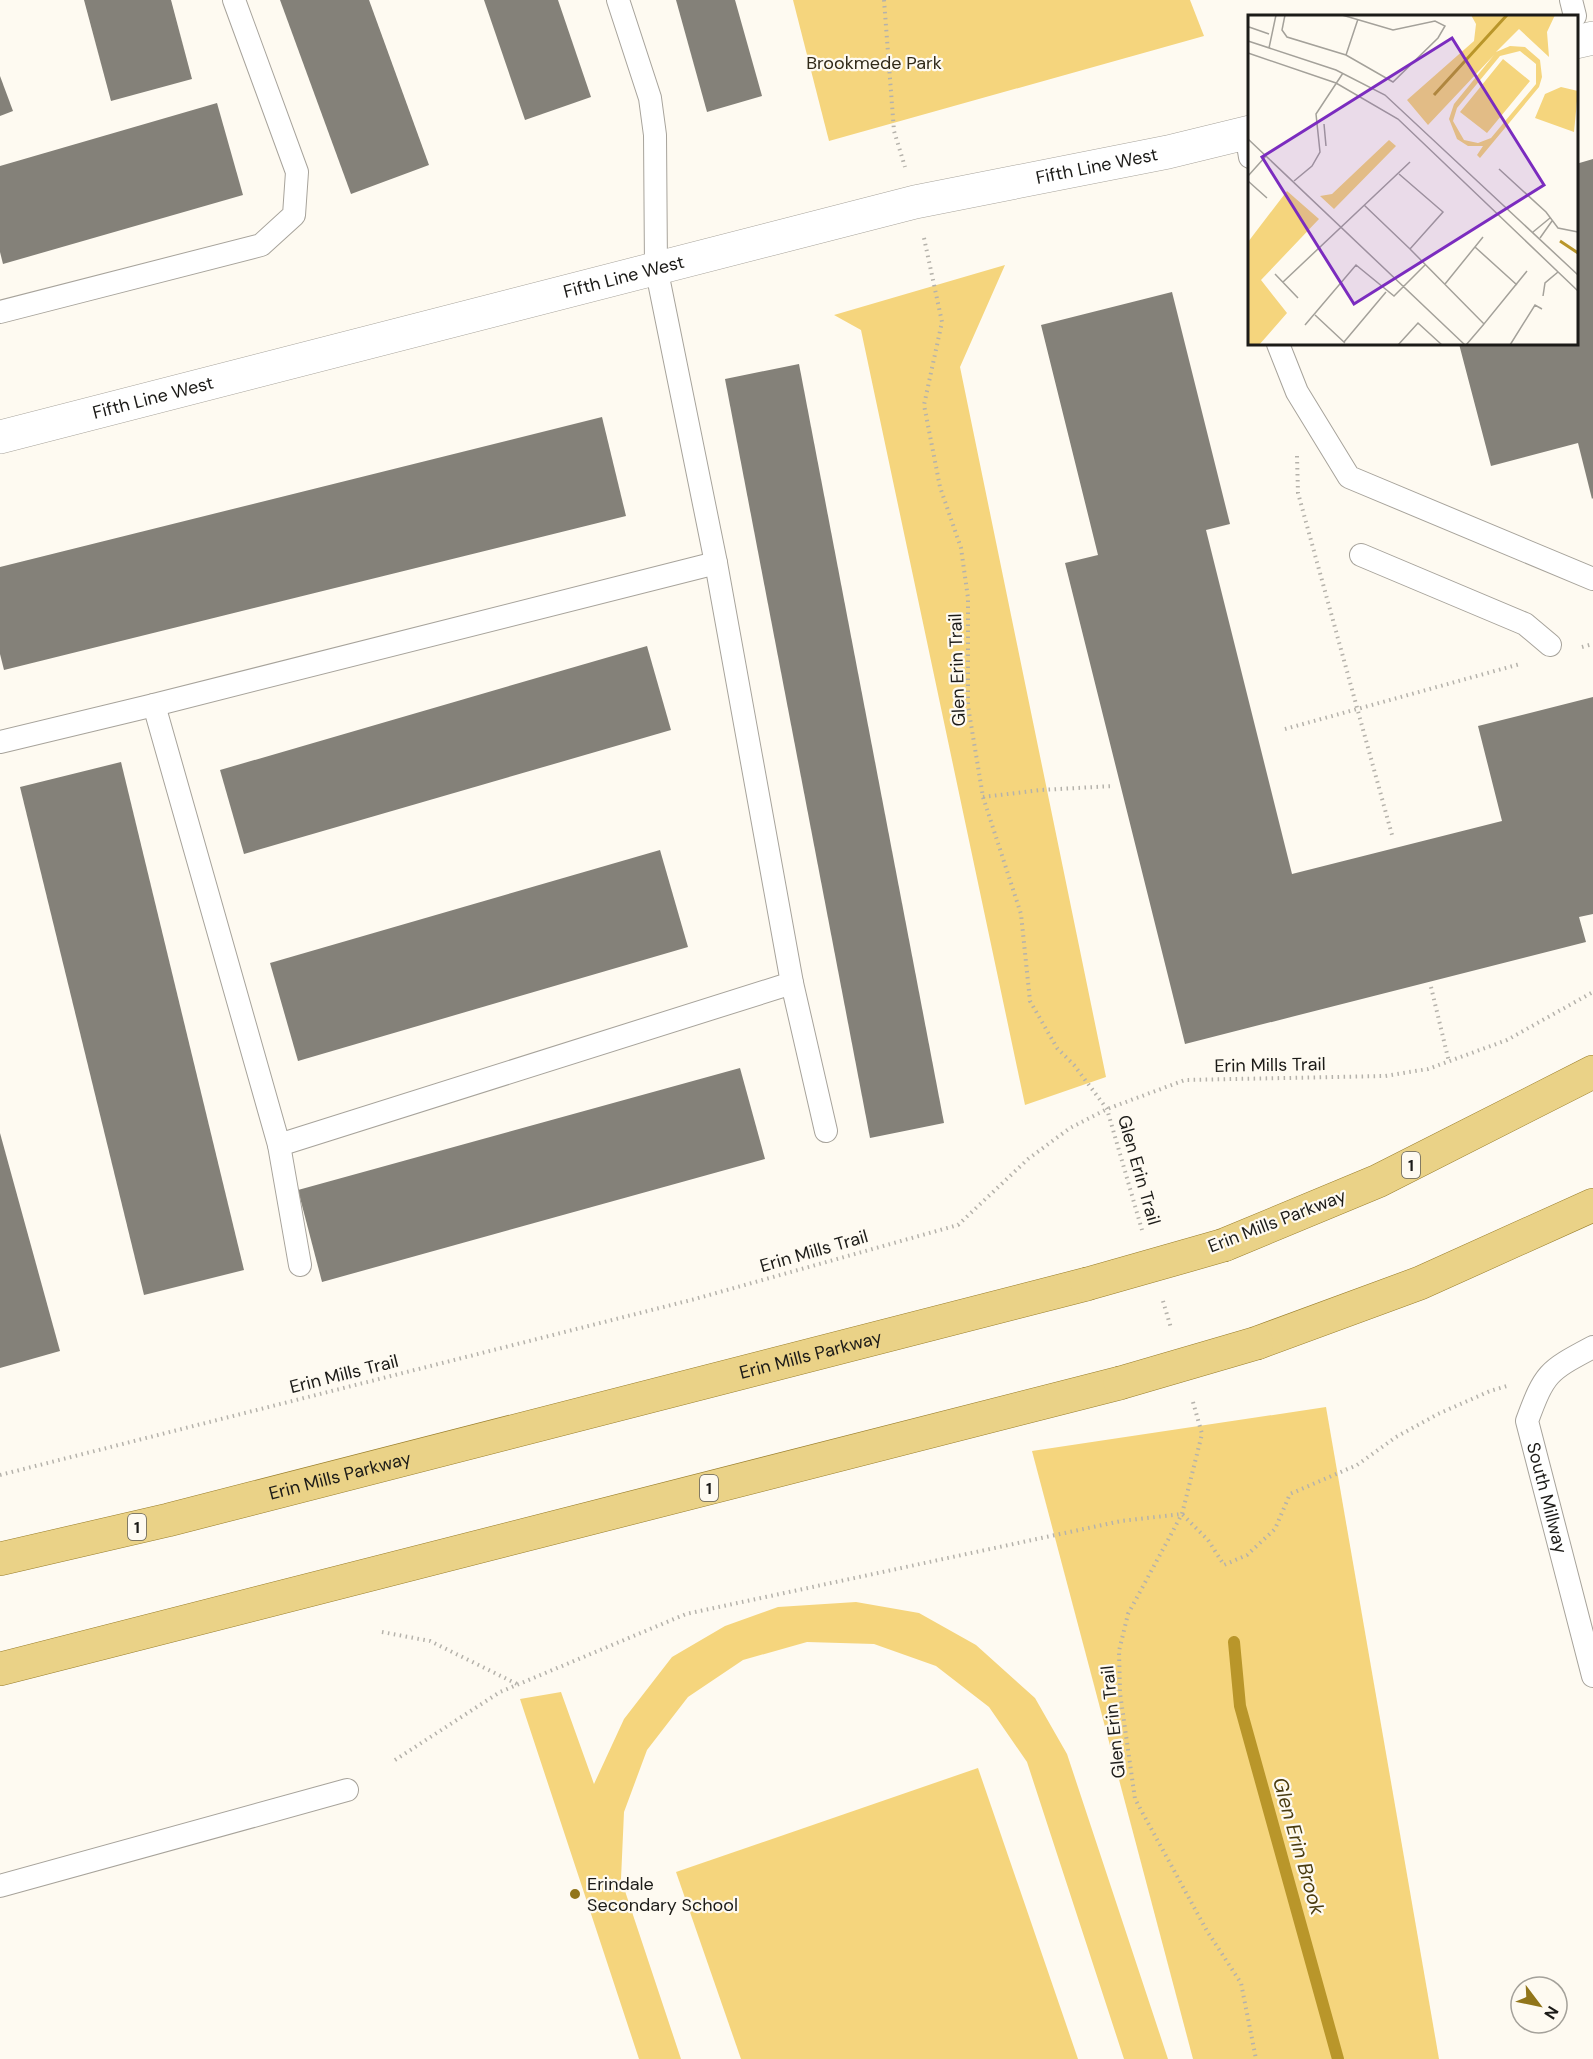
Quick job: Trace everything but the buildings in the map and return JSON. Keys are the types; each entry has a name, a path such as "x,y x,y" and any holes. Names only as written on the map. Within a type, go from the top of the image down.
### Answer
{"main road":[{"name":"Erin Mills Parkway","path":"0,1559 168,1520 1087,1284 1224,1245 1378,1181 1593,1072"},
{"name":"1","path":"0,1668 1120,1383 1257,1343 1420,1283 1593,1205"}],"street":[{"name":"Fifth Line West","path":"0,436 915,202 1168,152 1248,141"}],"lane":[{"path":"0,312 261,244 294,215 297,172 234,0"},
{"path":"618,0 650,98 655,135 656,267 716,563 792,983 826,1131"},
{"path":"1570,0 1575,15"},
{"path":"1278,345 1297,392 1349,477 1593,579"},
{"path":"1361,555 1525,624 1560,647"},
{"path":"0,742 716,563"},
{"path":"154,705 279,1144 300,1265"},
{"path":"279,1144 792,983"},
{"name":"South Millway","path":"1593,1347 1556,1366 1540,1384 1527,1420 1593,1676"},
{"path":"0,1886 347,1791"}],"path":[{"path":"884,0 894,131 905,166"},
{"name":"Glen Erin Trail","path":"924,238 942,322 924,405 940,487 961,548 968,598 968,706 983,798 1021,914 1030,1001 1057,1048 1074,1065 1107,1109 1143,1232"},
{"path":"1297,448 1298,493 1392,835"},
{"path":"1560,647 1593,644"},
{"path":"1285,729 1357,707 1527,662"},
{"path":"983,798 1041,790 1113,786"},
{"path":"1431,987 1449,1062"},
{"name":"Erin Mills Trail","path":"0,1475 695,1299 958,1225 1028,1159 1070,1128 1107,1109 1185,1080 1385,1076 1428,1069 1507,1040 1593,992"},
{"path":"1163,1300 1173,1333"},
{"path":"395,1760 500,1692 686,1614 1121,1521 1182,1514 1208,1540 1224,1565 1247,1555 1275,1529 1290,1494 1350,1469 1396,1437 1490,1391 1517,1384 1540,1384"},
{"name":"Glen Erin Trail","path":"1192,1400 1202,1434 1182,1514 1128,1614 1119,1651 1120,1694 1135,1799 1208,1931 1241,1983 1256,2059"},
{"path":"382,1632 430,1641 518,1685"}],"green space":[{"name":"Brookmede Park","path":"793,0 1190,0 1204,36 829,141"},
{"path":"1005,265 960,367 1106,1077 1025,1105 861,330 834,315"},
{"path":"1326,1407 1439,2059 1193,2059 1032,1451"},
{"path":"856,1602 919,1613 976,1645 1035,1698 1067,1754 1168,2059 1124,2059 1027,1762 989,1707 936,1666 874,1644 807,1642 743,1660 688,1697 647,1750 624,1812 621,1879 681,2059 639,2059 520,1699 561,1692 594,1784 624,1719 672,1657 725,1626 778,1607"},
{"path":"978,1768 1078,2059 741,2059 676,1872"}],"waterway":[{"name":"Glen Erin Brook","path":"1234,1642 1240,1706 1338,2059"}],"place":[{"name":"Erindale Secondary School","path":"575,1894"}]}
